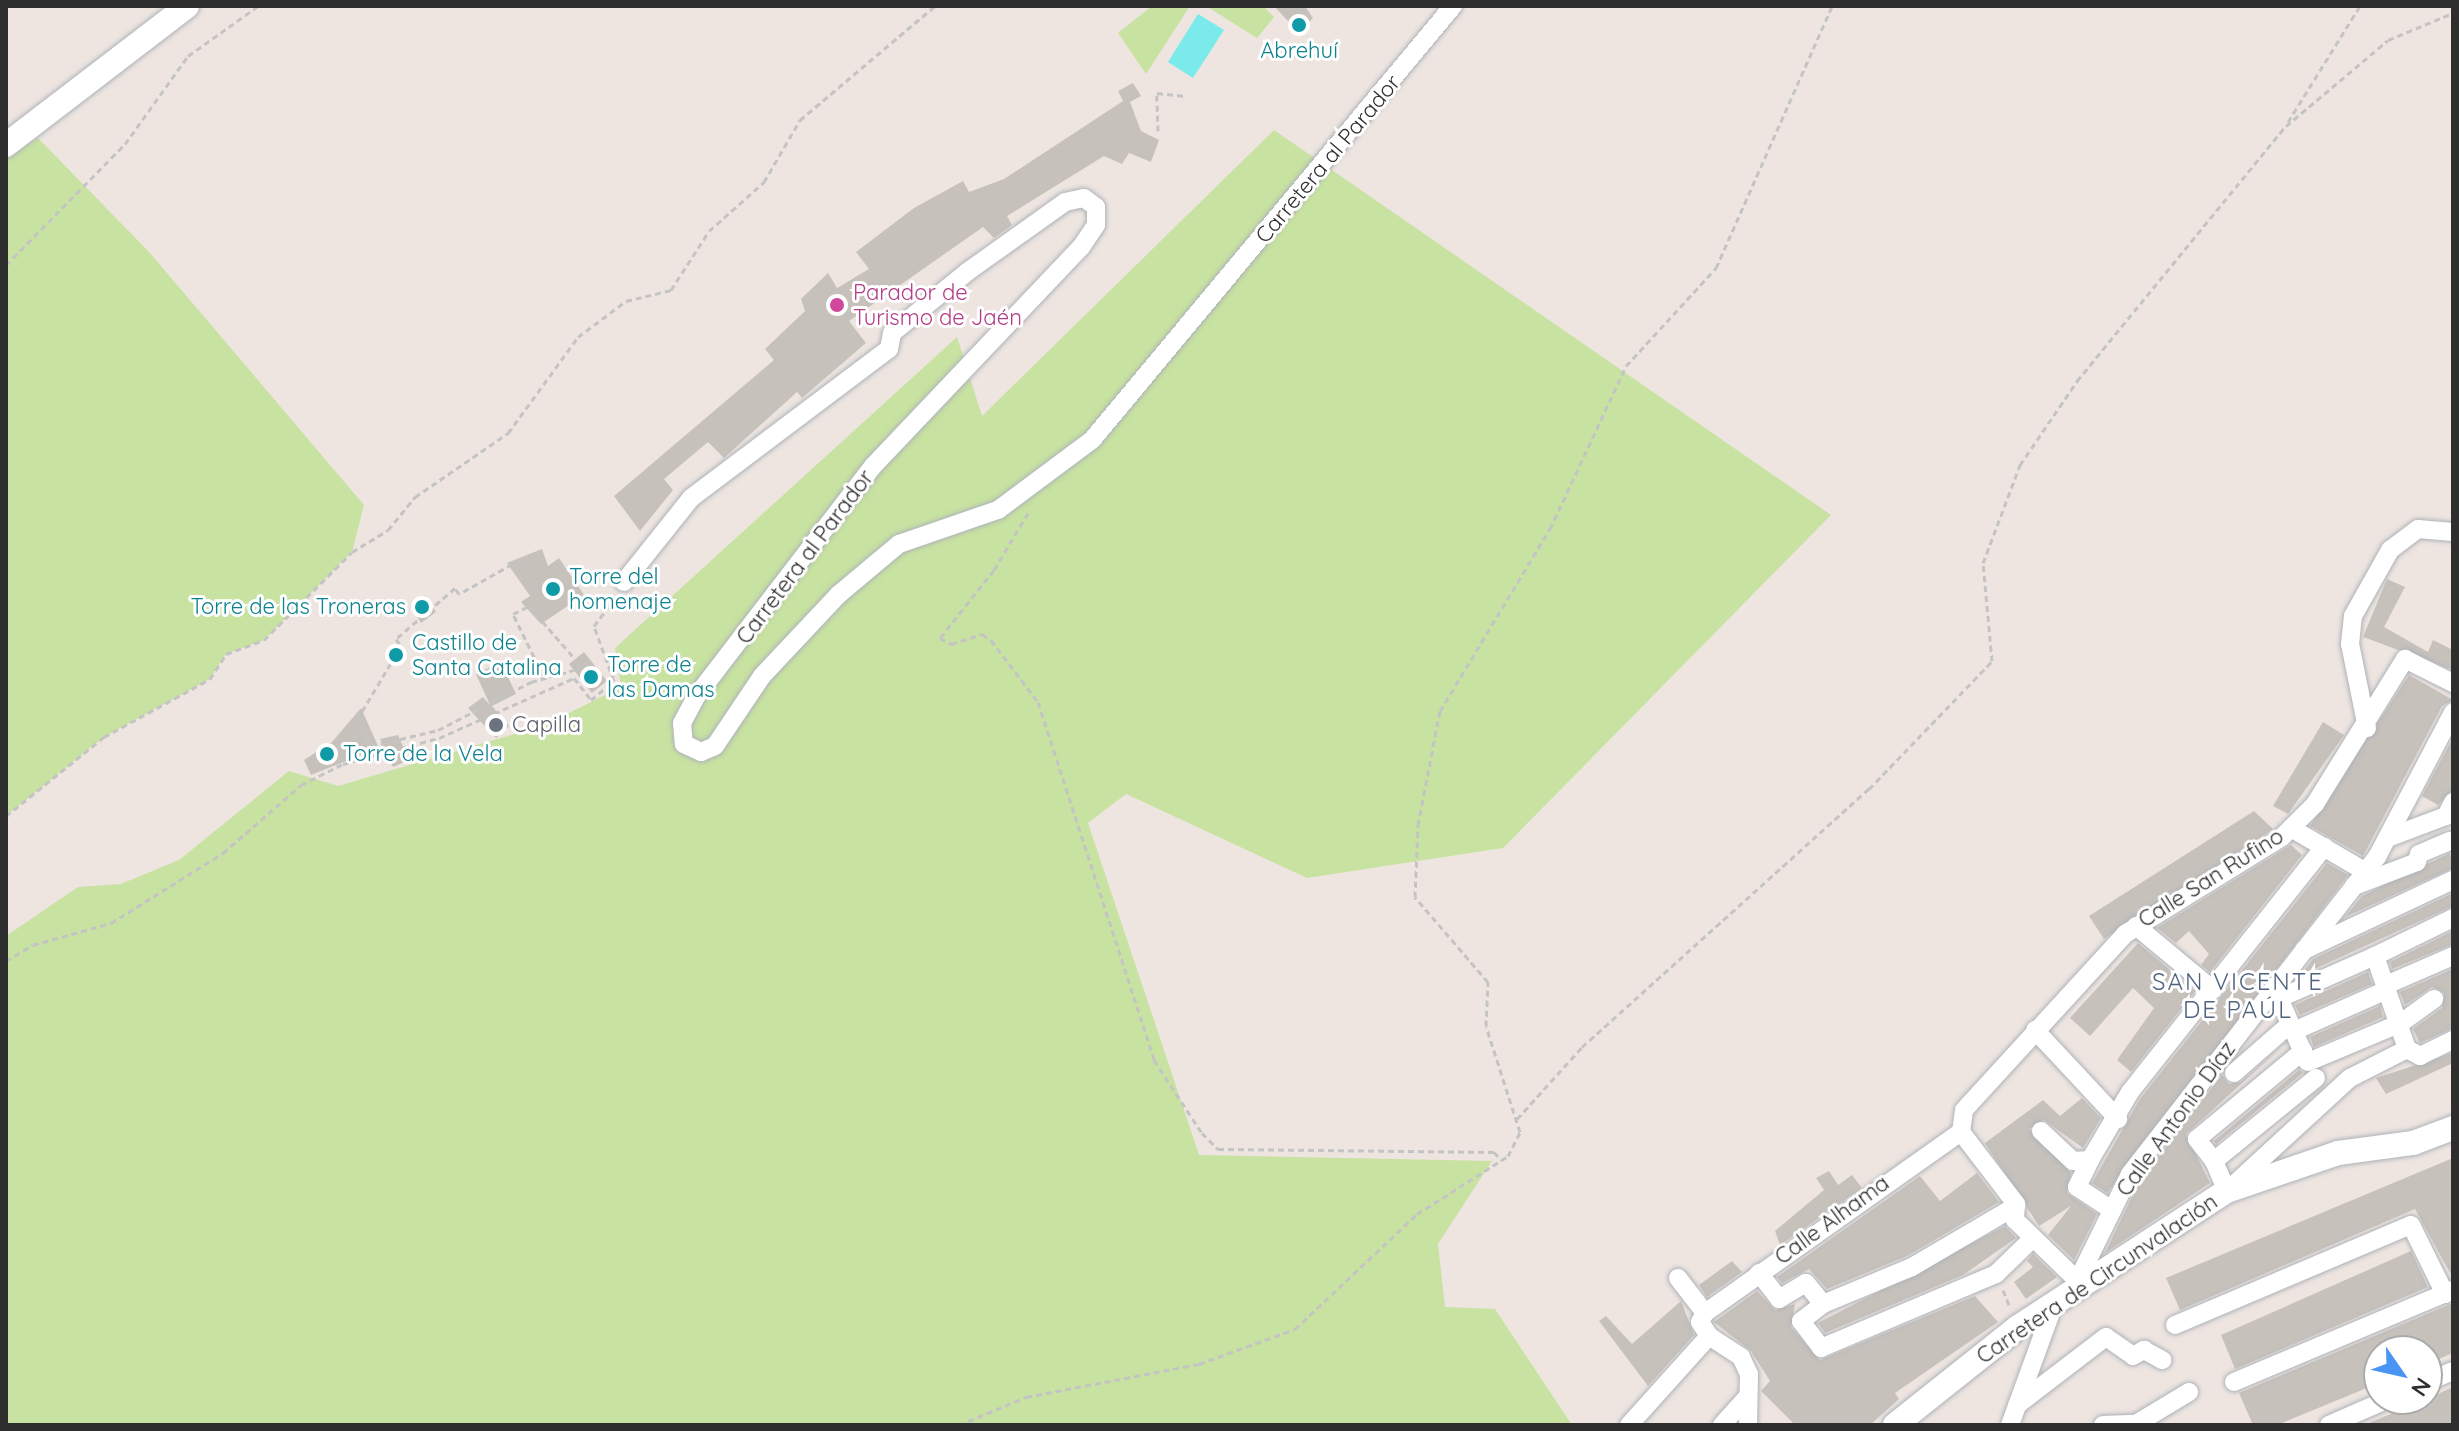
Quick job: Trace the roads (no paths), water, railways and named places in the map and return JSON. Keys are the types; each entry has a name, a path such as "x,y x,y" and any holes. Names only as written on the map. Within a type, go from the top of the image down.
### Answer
{"main road":[{"path":"6,145 187,6"},
{"name":"Carretera de Circunvalación","path":"1895,1425 2018,1327 2227,1191 2338,1153 2413,1143 2453,1128"}],"street":[{"name":"Carretera al Parador","path":"624,582 691,498 889,349 892,333 967,272 1057,207 1084,198 1098,211 1091,234 873,466 697,695 682,723 684,744 701,752 715,746 762,676 838,595 899,544 1025,494 1092,440 1453,6"},
{"path":"2367,728 2350,644 2353,616 2390,550 2418,529 2453,532"},
{"name":"Calle San Rufino","path":"1961,1132 1964,1110 2035,1030 2136,926 2291,828 2367,728 2405,659 2453,683"},
{"name":"Calle Antonio Díaz","path":"2010,1425 2067,1294 2130,1174 2277,992 2301,951 2390,837 2453,712"},
{"path":"2291,828 2324,847 2360,879 2417,862 2419,854 2451,847 2449,809 2390,837"},
{"path":"2112,1210 2077,1187 2090,1160 2118,1119 2130,1092 2324,847"},
{"path":"2301,951 2453,880"},
{"path":"2331,1096 2309,1064 2277,992 2453,918"},
{"path":"2136,926 2213,990"},
{"path":"2378,952 2407,1049 2420,1056 2453,1040"},
{"path":"2234,1073 2292,1028 2453,956"},
{"path":"2407,1049 2331,1096 2227,1191 2214,1161 2197,1139 2309,1064 2401,1023 2434,999"},
{"path":"2035,1030 2118,1119"},
{"path":"2214,1161 2309,1064"},
{"path":"2041,1131 2073,1161 2090,1160"},
{"path":"1961,1132 2016,1206 2015,1220 2032,1239 2067,1294"},
{"name":"Calle Alhama","path":"1705,1313 1961,1132"},
{"path":"2016,1206 1959,1243 1823,1304 1801,1321 1821,1348 1996,1274 2032,1239"},
{"path":"2175,1325 2411,1225 2449,1292 2234,1382"},
{"path":"1759,1273 1779,1299 1806,1283 1823,1304"},
{"path":"1678,1278 1705,1313 1700,1322 1709,1336 1741,1357 1748,1396 1748,1425"},
{"path":"1629,1425 1709,1336"},
{"path":"2017,1405 2106,1337 2133,1356 2144,1350 2162,1360"},
{"path":"2103,1425 2136,1424 2189,1392"},
{"path":"1722,1425 1748,1396"},
{"path":"2329,1425 2363,1410"}],"water":[{"path":"1198,14 1224,30 1193,78 1168,62"}],"place":[{"name":"Abrehuí","path":"1299,25"},
{"name":"Parador de Turismo de Jaén","path":"837,305"},
{"name":"Torre del homenaje","path":"553,589"},
{"name":"Torre de las Troneras","path":"422,607"},
{"name":"Castillo de Santa Catalina","path":"396,655"},
{"name":"Torre de las Damas","path":"591,677"},
{"name":"Capilla","path":"496,725"},
{"name":"Torre de la Vela","path":"327,754"}],"district":[{"name":"SAN VICENTE DE PAÚL","path":"2238,996"}]}
